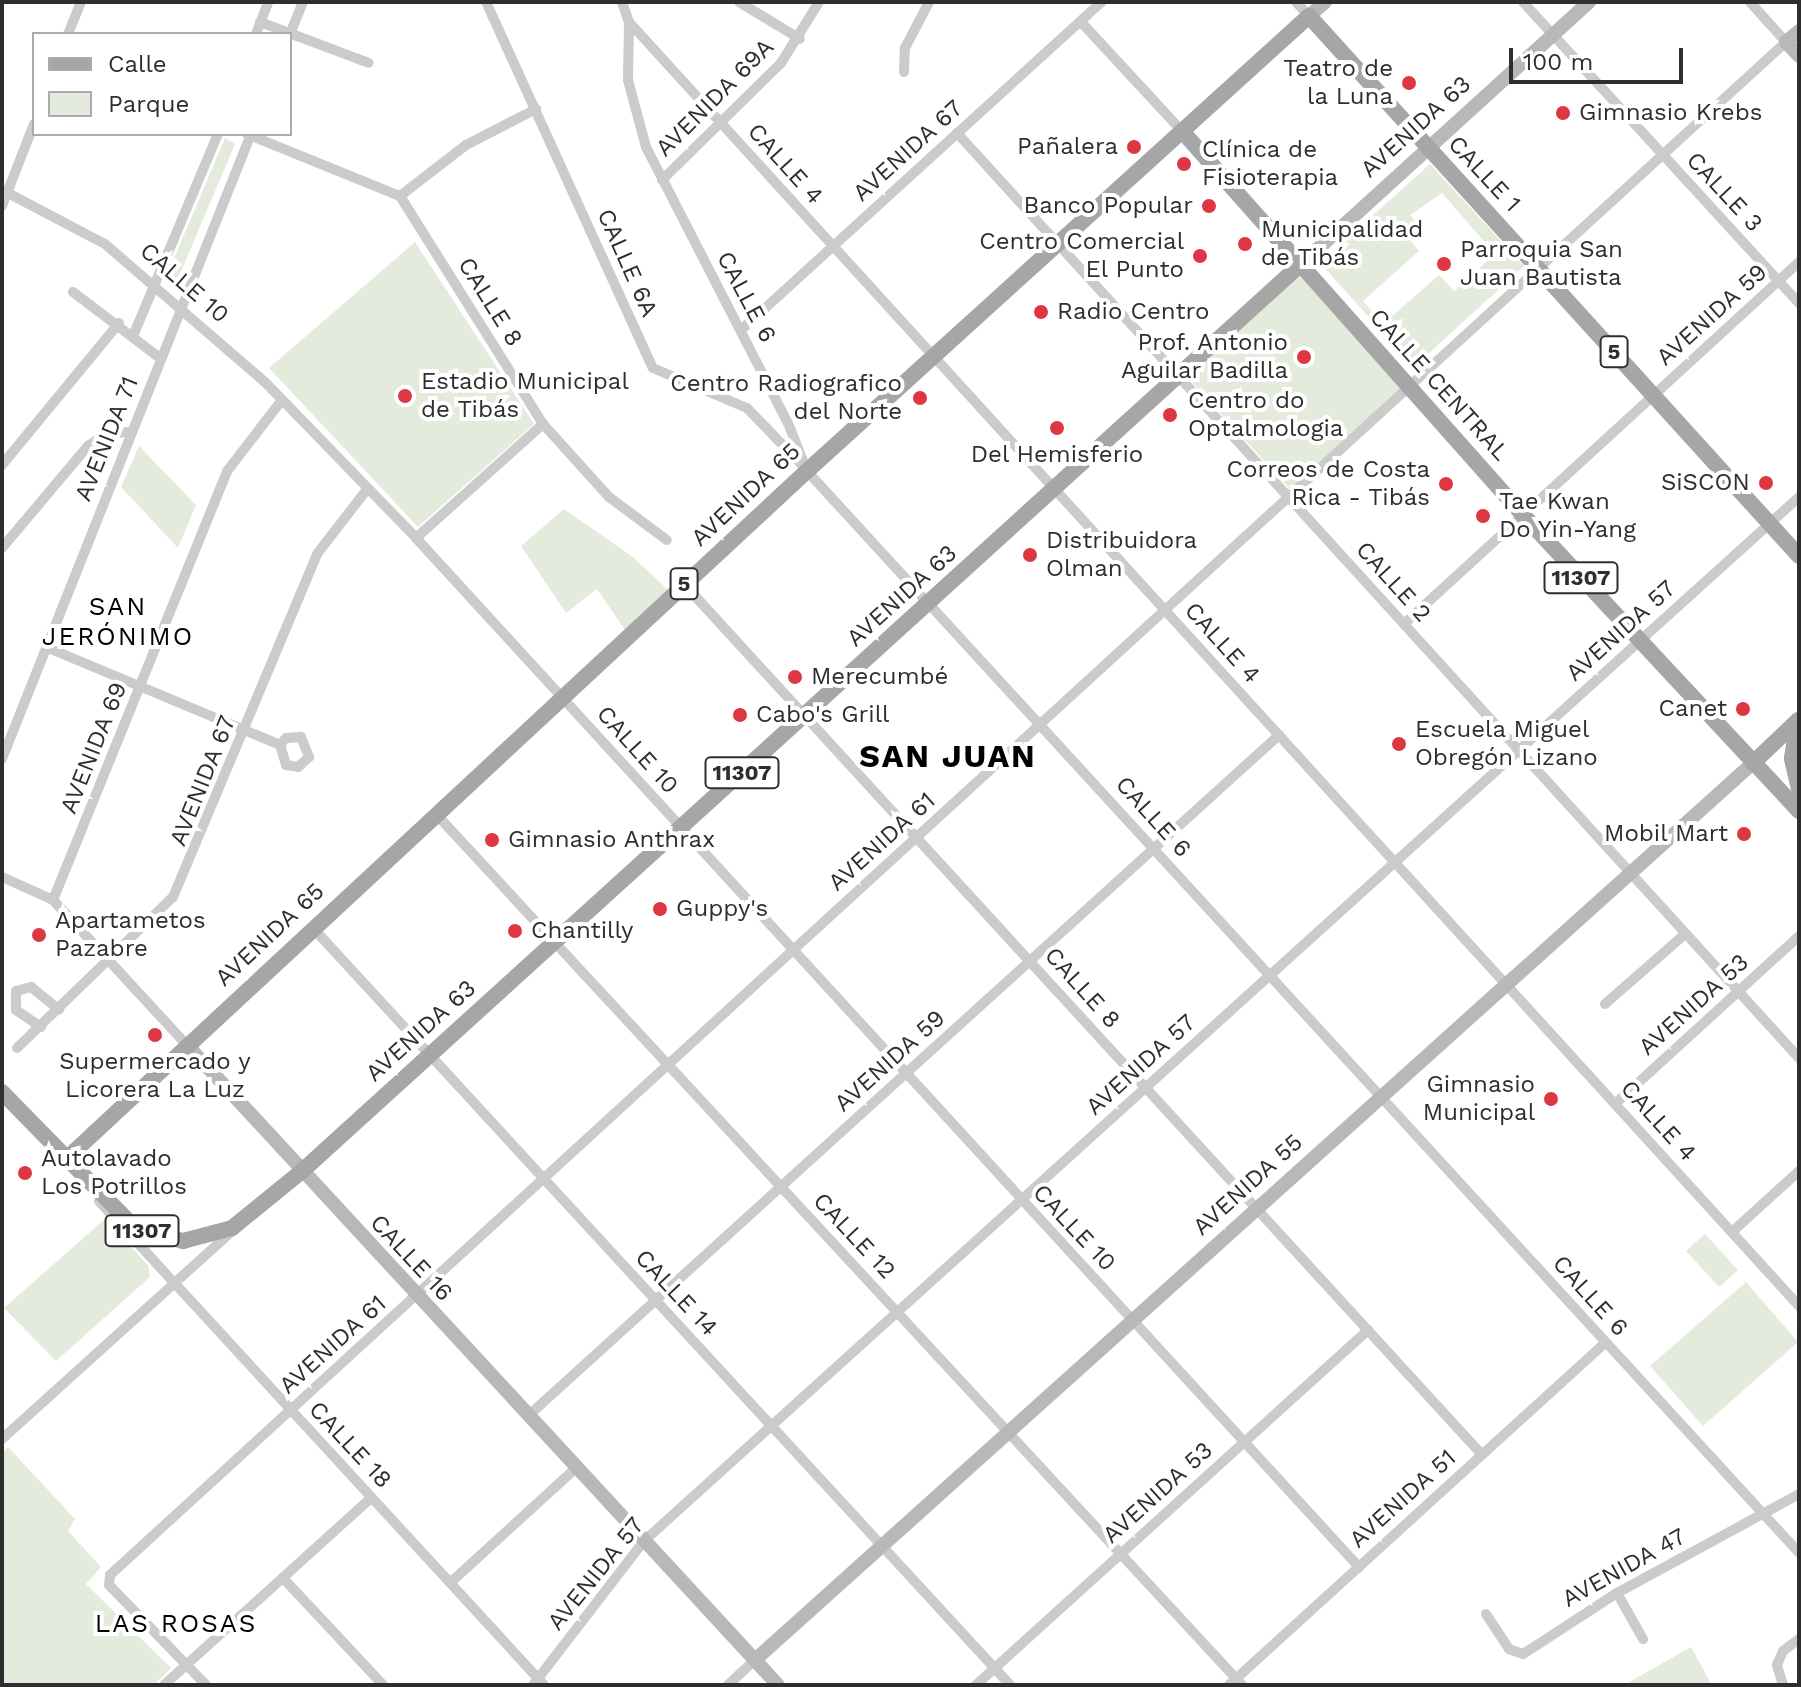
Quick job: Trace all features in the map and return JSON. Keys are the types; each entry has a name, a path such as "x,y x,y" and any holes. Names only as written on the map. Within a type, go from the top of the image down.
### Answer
{"main road":[{"name":"AVENIDA 65","path":"65,1160 684,584 1309,16"},
{"name":"CALLE 1","path":"1309,16 1799,556"},
{"name":"CALLE CENTRAL","path":"1182,131 1523,515 1799,811"},
{"name":"AVENIDA 63","path":"2,1092 124,1221 146,1233 196,1240 243,1221 301,1172 1300,265"},
{"name":"AVENIDA 55","path":"1753,763 1798,720"},
{"path":"1798,720 1792,759 1799,789"}],"street":[{"path":"69,32 81,2"},
{"path":"257,32 268,2"},
{"path":"291,32 303,2"},
{"name":"CALLE 6A","path":"486,2 653,368 747,408 807,471"},
{"name":"CALLE 4","path":"622,2 629,22 1799,1306"},
{"path":"739,2 800,39"},
{"name":"AVENIDA 69A","path":"662,180 800,39 819,2"},
{"path":"904,72 905,48 929,2"},
{"name":"AVENIDA 67","path":"741,330 1102,2"},
{"name":"CALLE 1","path":"1296,2 1309,16"},
{"name":"AVENIDA 65","path":"1309,16 1325,2"},
{"name":"CALLE 3","path":"1523,2 1799,303"},
{"name":"AVENIDA 63","path":"1300,265 1589,2"},
{"path":"1750,2 1799,56"},
{"path":"260,22 285,32"},
{"name":"CALLE 6","path":"629,22 628,80 646,147 788,423 807,471 1799,1553"},
{"name":"CALLE CENTRAL","path":"1081,22 1182,131"},
{"path":"1786,42 1799,31"},
{"path":"292,35 369,63"},
{"name":"AVENIDA 61","path":"187,1664 109,1585 110,1575 1786,42"},
{"path":"254,136 400,196 466,145 536,109"},
{"path":"2,206 5,191 32,129"},
{"name":"CALLE 2","path":"957,133 1799,1058"},
{"path":"133,336 217,136"},
{"name":"AVENIDA 71","path":"3,752 248,136"},
{"name":"CALLE 10","path":"5,191 85,230 156,286 282,400 416,538 791,952 1359,1567"},
{"name":"CALLE 8","path":"400,196 543,424 609,497 667,540"},
{"name":"AVENIDA 59","path":"1404,624 1799,262"},
{"path":"73,292 119,323 160,358"},
{"path":"2,465 119,323"},
{"name":"AVENIDA 69","path":"53,900 228,470 282,400"},
{"path":"775,434 788,423"},
{"path":"416,538 543,424"},
{"path":"2,548 80,455 106,434 131,432"},
{"name":"AVENIDA 67","path":"17,1048 112,960 173,897 317,554 368,488"},
{"name":"AVENIDA 57","path":"538,1683 644,1541 1799,497"},
{"name":"CALLE 8","path":"684,584 1482,1455"},
{"path":"46,647 140,689 280,745"},
{"name":"AVENIDA 59","path":"528,1416 1279,735"},
{"name":"AVENIDA 55","path":"728,1685 1753,763"},
{"name":"CALLE 12","path":"436,814 1121,1554 1236,1683"},
{"name":"CALLE 16","path":"2,877 53,900 112,960 301,1172 778,1685"},
{"name":"CALLE 14","path":"313,928 428,1057 544,1178 1010,1685"},
{"path":"1605,1004 1685,934"},
{"name":"AVENIDA 53","path":"1615,1104 1799,936"},
{"path":"41,1027 16,1010 16,991 31,987 59,1010"},
{"name":"CALLE 18","path":"65,1160 173,1286 450,1583 538,1683"},
{"path":"1732,1232 1799,1171"},
{"name":"AVENIDA 63","path":"2,1439 243,1221"},
{"name":"AVENIDA 53","path":"976,1685 1368,1330"},
{"name":"AVENIDA 51","path":"1236,1683 1605,1343"},
{"path":"450,1583 576,1468"},
{"name":"AVENIDA 47","path":"1486,1614 1509,1649 1523,1654 1617,1593 1799,1494"},
{"path":"164,1685 371,1498"},
{"path":"283,1578 383,1685"},
{"path":"1617,1593 1643,1639"},
{"path":"1783,1685 1777,1665 1783,1651 1799,1639"},
{"path":"187,1664 206,1685"}],"green space":[{"path":"225,138 235,144 177,281 167,275"},
{"path":"1430,164 1524,266 1414,367 1320,263","holes":["1442,193 1495,254 1454,291 1439,275 1383,324 1363,301 1419,251 1409,239 1421,228 1410,215"]},
{"name":"Estadio Municipal de Tibás","path":"415,242 534,424 418,527 269,368"},
{"path":"1299,275 1404,392 1294,493 1186,376"},
{"path":"139,446 196,505 178,548 121,487"},
{"path":"564,509 633,557 668,590 625,630 597,589 566,613 521,546"},
{"path":"105,1219 148,1265 150,1277 56,1361 4,1308"},
{"path":"1705,1234 1738,1270 1719,1287 1686,1251"},
{"path":"1746,1282 1798,1342 1703,1426 1650,1366"},
{"path":"8,1447 75,1519 68,1531 101,1567 86,1584 171,1668 154,1685 2,1685 2,1453"},
{"path":"1691,1647 1712,1685 1624,1685"}],"place":[{"name":"Teatro de la Luna","path":"1409,83"},
{"name":"Gimnasio Krebs","path":"1563,113"},
{"name":"Pañalera","path":"1134,147"},
{"name":"Clínica de Fisioterapia","path":"1184,164"},
{"name":"Banco Popular","path":"1209,206"},
{"name":"Municipalidad de Tibás","path":"1245,244"},
{"name":"Centro Comercial El Punto","path":"1200,256"},
{"name":"Parroquia San Juan Bautista","path":"1444,264"},
{"name":"Radio Centro","path":"1041,312"},
{"name":"Prof. Antonio Aguilar Badilla","path":"1304,357"},
{"name":"Estadio Municipal de Tibás","path":"405,396"},
{"name":"Centro Radiografico del Norte","path":"920,398"},
{"name":"Centro do Optalmologia","path":"1170,415"},
{"name":"Del Hemisferio","path":"1057,428"},
{"name":"SiSCON","path":"1766,483"},
{"name":"Correos de Costa Rica - Tibás","path":"1446,484"},
{"name":"Tae Kwan Do Yin-Yang","path":"1483,516"},
{"name":"Distribuidora Olman","path":"1030,555"},
{"name":"Merecumbé","path":"795,677"},
{"name":"Canet","path":"1743,709"},
{"name":"Cabo's Grill","path":"740,715"},
{"name":"Escuela Miguel Obregón Lizano","path":"1399,744"},
{"name":"Mobil Mart","path":"1744,834"},
{"name":"Gimnasio Anthrax","path":"492,840"},
{"name":"Guppy's","path":"660,909"},
{"name":"Chantilly","path":"515,931"},
{"name":"Apartametos Pazabre","path":"39,935"},
{"name":"Supermercado y Licorera La Luz","path":"155,1035"},
{"name":"Gimnasio Municipal","path":"1551,1099"},
{"name":"Autolavado Los Potrillos","path":"25,1173"}],"district":[{"name":"SAN JERÓNIMO","path":"118,622"},
{"name":"SAN JUAN","path":"948,756"},
{"name":"LAS ROSAS","path":"176,1624"}]}
